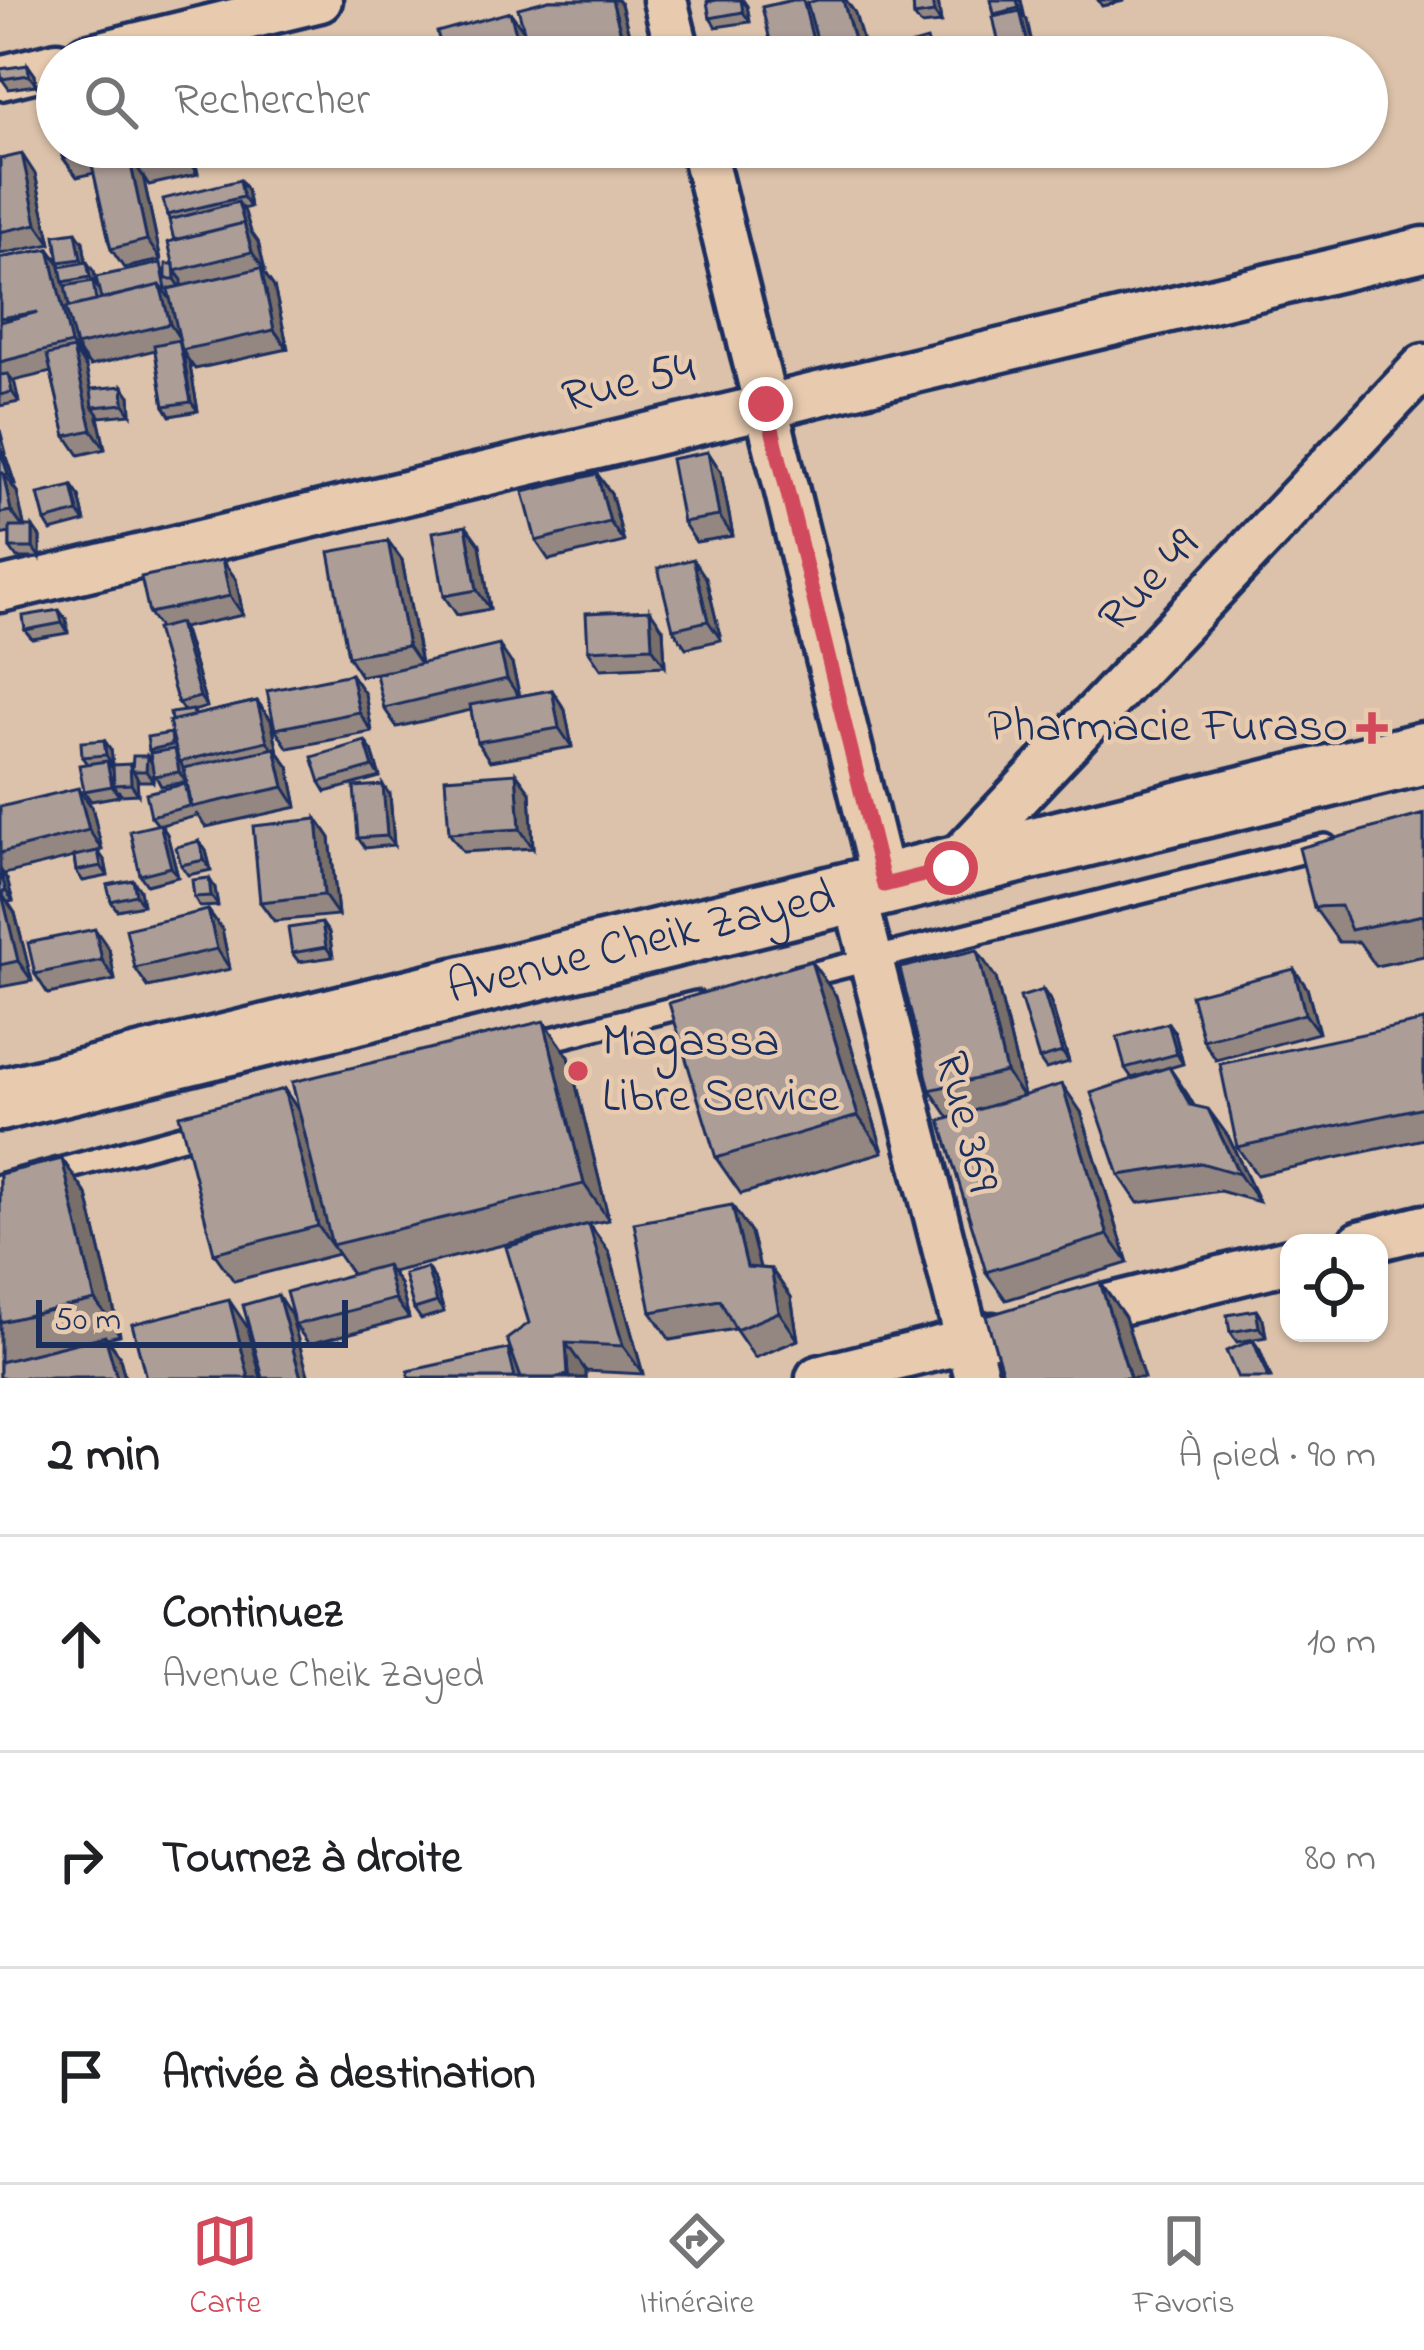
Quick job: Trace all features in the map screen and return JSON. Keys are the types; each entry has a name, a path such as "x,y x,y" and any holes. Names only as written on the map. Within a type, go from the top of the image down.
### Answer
{"main road":[{"name":"Avenue Cheik Zayed","path":"0,1100 1424,753"}],"street":[{"path":"172,36 320,0"},
{"path":"665,0 674,36"},
{"path":"0,78 36,69"},
{"name":"Rue 369","path":"707,168 766,404 869,888 871,960 972,1359"},
{"name":"Rue 54","path":"0,590 1424,249"},
{"name":"Rue 49","path":"951,868 1424,366"},
{"path":"1388,1236 1424,1227"},
{"path":"818,1378 972,1359 1280,1264"}],"lane":[{"path":"779,982 1355,838"},
{"path":"503,1052 710,1000"},
{"path":"0,1186 229,1125"}],"building":[{"path":"549,0 612,0 621,34 525,36 518,8"},
{"path":"741,0 743,12 710,18 707,2"},
{"path":"803,0 812,36 769,36 762,7"},
{"path":"843,0 853,36 816,36 807,3"},
{"path":"913,0 932,0 934,13 914,16"},
{"path":"991,0 1017,0 1019,8 994,14"},
{"path":"1020,11 1026,36 997,36 993,17"},
{"path":"510,12 517,36 438,36 437,32"},
{"path":"28,65 29,75 2,79 0,69"},
{"path":"22,154 37,224 0,232 0,159"},
{"path":"93,168 132,168 147,240 111,249"},
{"path":"240,180 243,197 167,215 163,199"},
{"path":"238,202 244,223 174,240 169,220"},
{"path":"244,223 252,252 175,271 168,242"},
{"path":"76,232 81,259 59,262 55,235"},
{"path":"49,249 71,344 0,362 0,322 38,312 0,318 0,258"},
{"path":"87,262 90,277 63,282 60,267"},
{"path":"161,263 166,289 160,285 101,299 96,277"},
{"path":"166,264 174,264 175,279 166,279"},
{"path":"261,268 274,330 182,350 168,289"},
{"path":"93,281 96,301 69,307 65,286"},
{"path":"160,285 170,324 76,346 66,308"},
{"path":"179,340 191,402 164,406 154,345"},
{"path":"73,349 92,430 66,436 47,355"},
{"path":"8,374 12,392 0,395 0,375"},
{"path":"123,386 124,404 93,407 91,389"},
{"path":"0,449 8,474 4,475 0,473"},
{"path":"708,452 719,516 683,522 671,459"},
{"path":"0,473 11,511 0,513"},
{"path":"597,474 610,522 536,541 523,492"},
{"path":"72,486 78,512 45,521 38,494"},
{"path":"466,526 477,590 444,596 433,532"},
{"path":"10,527 33,527 33,548 10,548"},
{"path":"388,541 408,646 348,656 329,552"},
{"path":"693,559 708,621 673,629 658,568"},
{"path":"222,560 230,596 149,613 141,577"},
{"path":"59,610 62,623 25,630 23,616"},
{"path":"650,610 652,647 588,650 586,613"},
{"path":"179,623 200,697 178,703 156,629"},
{"path":"499,645 507,679 384,708 376,674"},
{"path":"351,674 359,712 275,729 267,691"},
{"path":"552,690 559,728 477,742 470,705"},
{"path":"257,701 267,741 179,762 169,721"},
{"path":"193,710 194,716 171,721 170,713"},
{"path":"171,733 172,745 149,750 147,737"},
{"path":"104,740 106,755 82,757 81,742"},
{"path":"365,741 373,767 320,782 312,757"},
{"path":"275,748 284,787 192,807 184,768"},
{"path":"175,749 179,772 154,776 150,753"},
{"path":"133,756 147,756 146,771 132,771"},
{"path":"107,761 112,786 84,791 79,765"},
{"path":"130,764 131,784 114,785 113,765"},
{"path":"516,773 520,829 449,833 445,778"},
{"path":"185,784 190,806 151,816 146,793"},
{"path":"383,785 387,836 358,838 354,787"},
{"path":"78,788 89,830 0,853 0,807"},
{"path":"1424,814 1424,918 1351,930 1341,906 1314,907 1299,848"},
{"path":"317,819 324,895 260,902 253,826"},
{"path":"160,824 171,867 140,875 130,831"},
{"path":"199,841 204,860 181,865 176,847"},
{"path":"98,851 101,866 76,871 74,856"},
{"path":"209,878 211,896 194,897 192,880"},
{"path":"133,880 136,895 111,901 107,885"},
{"path":"0,894 18,961 0,965"},
{"path":"208,910 217,949 135,968 126,929"},
{"path":"322,923 326,947 292,953 288,928"},
{"path":"95,929 102,960 35,974 28,943"},
{"path":"977,950 1006,1072 930,1090 900,968"},
{"path":"811,961 858,1116 716,1158 669,1003"},
{"path":"1294,969 1305,1014 1203,1040 1191,995"},
{"path":"1043,990 1062,1052 1039,1059 1020,997"},
{"path":"544,1021 584,1184 332,1245 292,1082"},
{"path":"1424,1021 1424,1107 1237,1147 1220,1064"},
{"path":"1168,1023 1177,1054 1125,1068 1117,1037"},
{"path":"1169,1067 1190,1105 1208,1109 1239,1174 1201,1163 1119,1175 1091,1093"},
{"path":"1062,1084 1108,1235 986,1272 940,1121"},
{"path":"284,1089 318,1226 214,1253 179,1115"},
{"path":"62,1159 95,1300 0,1322 0,1174"},
{"path":"732,1205 747,1267 771,1269 779,1312 736,1330 720,1300 651,1312 634,1223"},
{"path":"589,1224 623,1346 566,1343 568,1375 521,1378 507,1339 529,1323 506,1247"},
{"path":"386,1265 395,1299 295,1325 286,1292"},
{"path":"427,1268 437,1302 414,1309 404,1274"},
{"path":"1100,1282 1130,1378 1004,1378 986,1316"},
{"path":"278,1295 301,1378 263,1378 243,1305"},
{"path":"229,1300 249,1378 146,1378 132,1324"},
{"path":"1256,1310 1259,1327 1230,1332 1227,1315"},
{"path":"105,1336 117,1378 0,1378 0,1362"},
{"path":"1253,1340 1268,1378 1238,1378 1226,1351"},
{"path":"508,1349 515,1378 409,1378 408,1371"}],"place":[{"name":"Pharmacie Furaso","path":"1372,728"},
{"name":"Magassa Libre Service","path":"578,1071"}],"route":[{"path":"766,404 884,885 951,868"}]}
